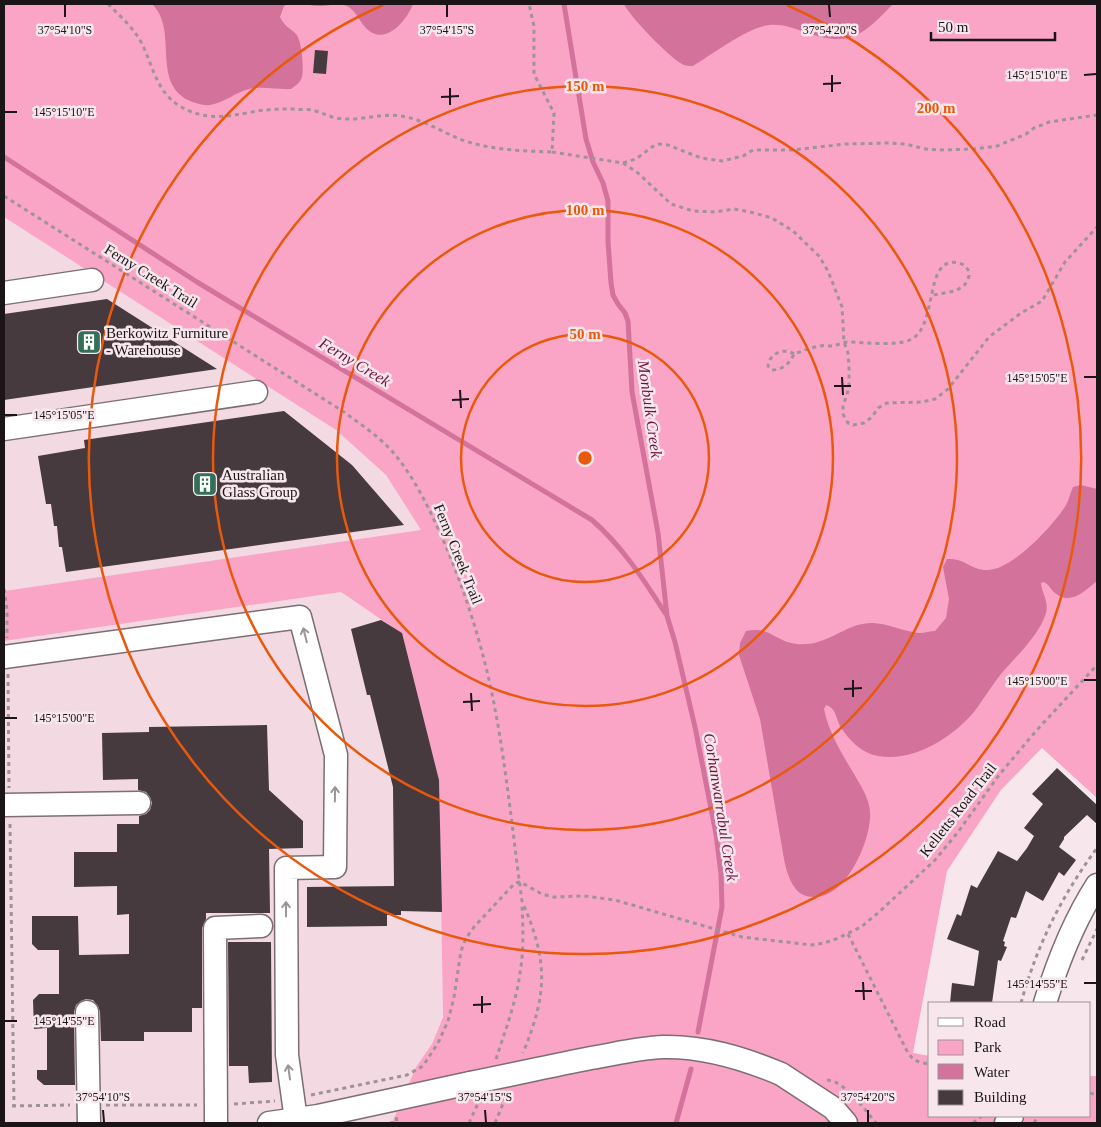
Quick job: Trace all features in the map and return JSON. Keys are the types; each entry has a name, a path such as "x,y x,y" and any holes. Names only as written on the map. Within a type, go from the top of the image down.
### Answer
{"street":[{"path":"4,293 92,280"},
{"path":"4,429 256,392"},
{"path":"6,656 300,617 336,755 336,783 335,867 286,868 287,1055 296,1120"},
{"path":"7,805 138,804"},
{"path":"1045,1002 1055,969 1076,921 1097,885"},
{"path":"216,1123 215,928 261,926"},
{"path":"87,1012 89,1123"},
{"path":"269,1123 363,1115 391,1089 635,1049 663,1047 727,1054 751,1061 781,1074 833,1108 846,1123"}],"path":[{"path":"108,4 135,31 161,88 176,104 203,115 224,117 259,111 296,109 313,110 331,117 343,119 402,116 426,123 464,141 481,145 623,162 636,159 659,144 668,145 701,158 722,161 743,156 753,150 793,150 846,144 890,143 939,150 974,149 997,146 1016,139 1034,128 1049,122 1097,115"},
{"path":"529,4 534,26 534,74 554,113 552,152"},
{"path":"623,162 638,173 671,204 693,211 715,212 734,210 772,218 793,231 819,256 828,271 842,307 844,342 848,359 849,388 843,406 843,414 848,423 852,425 864,423 872,417 878,408 887,403 922,402 934,399 948,389 989,337 1021,313 1042,301 1065,262 1097,227"},
{"name":"Ferny Creek Trail","path":"4,196 344,412 376,435 391,450 405,469 432,514 450,555 466,598 495,708 522,901 534,928 540,951 542,972 539,1008 523,1056"},
{"path":"794,354 792,359 783,368 772,370 768,366 772,355 784,351 794,354 820,346 831,346 844,342 892,342 912,339 919,332 926,319 937,276 943,266 958,262 964,265 968,270 969,276 964,286 956,290 933,295"},
{"path":"4,589 6,610 7,805 14,1106"},
{"name":"Kelletts Road Trail","path":"520,882 542,894 614,900 742,938 812,945 824,943 848,934 861,927 878,913 935,860 958,832 999,775 1036,731 1097,665"},
{"path":"391,1089 407,1075 423,1066 438,1043 448,1021 454,997 461,951 466,938 512,886 520,882"},
{"path":"495,1064 516,994 520,973 523,938 522,901"},
{"path":"1082,961 1097,929"},
{"path":"848,934 908,1052 919,1063 928,1064"},
{"path":"494,1123 508,1092"},
{"path":"469,1123 483,1093"}],"shaded area":[{"path":"4,217 336,430 386,475 422,531 4,591"},
{"path":"341,592 402,633 439,780 443,1015 433,1043 416,1067 393,1123 4,1123 4,641"}],"green space":[{"path":"4,4 1097,4 1097,798 1042,748 1001,790 947,871 913,1053 928,1056 928,1117 1091,1117 1091,1076 1097,1076 1097,1123 392,1123 416,1067 432,1044 443,1017 439,780 401,633 341,592 4,641 4,591 421,530 386,475 336,430 4,217"}],"water":[{"path":"152,4 288,4 284,6 280,17 285,25 296,34 300,42 303,61 301,79 291,89 249,89 210,105 188,100 177,91 171,81 167,68 164,27 160,15"},
{"path":"305,4 340,4 320,6"},
{"path":"340,4 413,4 400,25 387,34 380,35 372,33 365,27 350,8"},
{"path":"624,4 893,4 872,24 854,36 844,39 833,39 779,25 770,25 741,36 693,66 687,66 668,54 642,27"},
{"path":"1081,485 1097,489 1097,581 1072,598 1061,597 1046,583 1041,583 1047,609 1038,630 998,678 977,708 958,728 933,745 919,751 891,757 878,756 866,752 851,741 840,726 834,711 826,705 824,709 826,718 833,735 866,797 870,812 869,823 862,851 855,865 837,888 826,895 814,897 801,893 793,885 786,867 760,719 739,655 740,643 746,631 767,632 790,643 808,644 826,639 852,627 870,623 922,633 935,631 946,618 949,599 943,567 947,559 959,560 976,568 987,570 1008,563 1042,535 1066,505 1073,487"}],"building":[{"path":"315,50 328,51 326,74 313,73"},
{"name":"Berkowitz Furniture - Warehouse","path":"107,299 217,369 4,400 4,314"},
{"name":"Australian Glass Group","path":"284,411 352,465 404,525 66,572 62,547 59,547 57,526 54,526 51,504 46,504 38,456 85,448 84,440"},
{"path":"381,620 402,633 439,780 442,912 401,911 401,915 387,915 387,926 307,927 307,887 394,886 393,787 351,629"},
{"path":"267,725 269,790 303,821 303,848 269,849 270,913 206,913 206,919 202,928 202,1008 192,1008 192,1032 144,1032 144,1041 101,1041 98,1006 93,1000 86,999 76,1005 74,1012 75,1085 44,1085 37,1079 37,1070 47,1070 47,1028 34,1029 33,1000 39,994 59,994 59,950 38,950 32,944 32,916 78,916 79,955 129,954 129,914 117,915 117,886 74,887 74,852 117,852 117,824 139,824 139,816 146,814 150,810 152,803 146,792 138,790 138,779 103,780 102,733 149,732 149,727"},
{"path":"1057,768 1097,805 1097,824 1087,815 1064,837 1059,847 1076,860 1064,876 1059,872 1043,901 1026,891 1016,918 1011,917 1003,941 1005,942 1004,946 1007,947 1001,961 998,960 992,1002 950,1002 952,983 974,986 979,951 947,939 957,914 961,916 971,885 977,888 998,851 1017,861 1027,848 1034,836 1024,828 1043,804 1032,794"},
{"path":"228,942 271,942 272,1082 249,1083 248,1066 229,1066"}],"waterway":[{"name":"Monbulk Creek","path":"564,4 586,139 608,201 611,283 613,295 628,321 632,392 658,533 667,616 695,727 716,834 721,874 722,907 698,1032"},
{"name":"Ferny Creek","path":"4,157 197,282 592,520 623,552 665,613"},
{"name":"Corhanwarrabul Creek","path":"676,1123 691,1069"}],"place":[{"name":"Berkowitz Furniture - Warehouse","path":"89,342"},
{"name":"Australian Glass Group","path":"205,484"}]}
